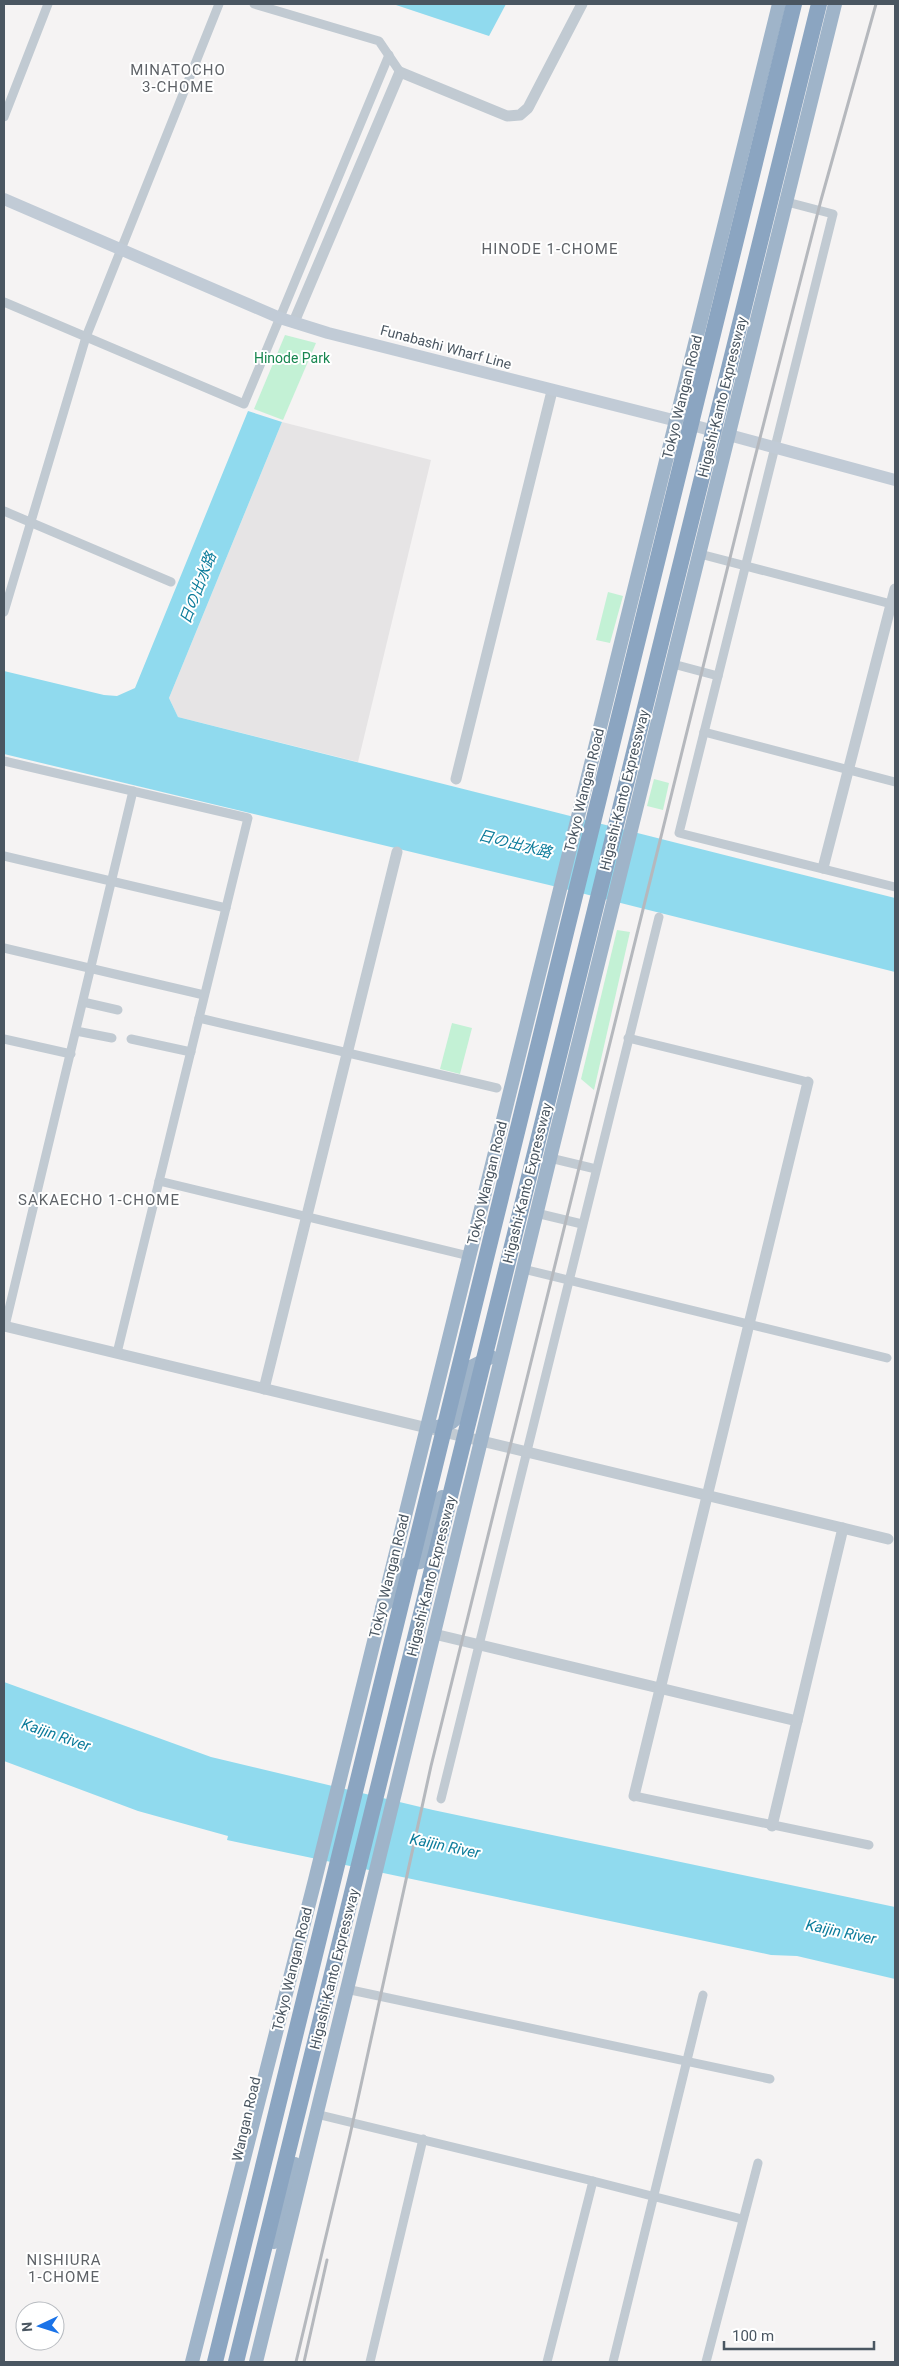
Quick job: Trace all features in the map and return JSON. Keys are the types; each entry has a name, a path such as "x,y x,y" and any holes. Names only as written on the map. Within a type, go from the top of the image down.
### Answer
{"highway":[{"name":"Tokyo Wangan Road","path":"194,2362 779,4"},
{"name":"Higashi-Kanto Expressway","path":"214,2362 794,4"},
{"name":"Higashi-Kanto Expressway","path":"236,2362 819,4"},
{"path":"256,2362 536,1213 730,436 835,4"},
{"path":"426,1428 446,1425 455,1420 469,1368 493,1356 511,1296 517,1291"},
{"path":"381,1608 394,1595 407,1564 420,1562 426,1557 451,1459 457,1450 481,1441"},
{"name":"Wangan Road","path":"194,2362 241,2139 284,1967 305,1896 315,1880"},
{"path":"241,2362 335,2016 345,1996"},
{"path":"228,2362 242,2316 247,2308 258,2300"}],"main road":[{"name":"Funabashi Wharf Line","path":"4,199 280,318 552,391 677,421 895,480"}],"street":[{"path":"4,117 48,4"},
{"path":"4,612 86,337 119,250 171,128 219,4"},
{"path":"254,4 379,42 390,55 400,72 507,116 520,115 528,108 582,4"},
{"path":"4,302 244,404 353,138 390,55"},
{"path":"294,322 400,72"},
{"path":"787,202 833,214 679,833 895,887"},
{"path":"456,779 552,391"},
{"path":"4,511 171,582"},
{"path":"700,554 893,604"},
{"path":"823,868 893,604 895,589"},
{"path":"673,664 718,676"},
{"path":"704,732 895,782"},
{"path":"4,761 248,818 117,1353"},
{"path":"133,791 4,1326 888,1538"},
{"path":"264,1389 397,852"},
{"path":"4,856 226,908"},
{"path":"442,1799 568,1280 659,917"},
{"path":"4,948 204,995"},
{"path":"83,1002 118,1010"},
{"path":"199,1018 497,1088"},
{"path":"76,1031 112,1038"},
{"path":"628,1038 808,1082 634,1796 870,1845"},
{"path":"4,1039 71,1054"},
{"path":"131,1039 191,1052"},
{"path":"550,1158 596,1169"},
{"path":"159,1181 469,1256"},
{"path":"536,1213 582,1224"},
{"path":"523,1269 887,1358"},
{"path":"772,1826 843,1528"},
{"path":"434,1634 797,1720"},
{"path":"613,2362 703,1995"},
{"path":"345,1996 686,2061 770,2079"},
{"path":"316,2114 593,2180 742,2219"},
{"path":"370,2362 423,2139"},
{"path":"706,2362 758,2163"},
{"path":"546,2362 593,2180"}],"shaded area":[{"path":"282,422 431,460 358,762 178,717 169,698"}],"green space":[{"name":"Hinode Park","path":"285,335 316,343 283,420 254,409"},
{"path":"608,592 623,596 610,643 596,640"},
{"path":"654,779 669,783 663,810 647,806"},
{"path":"617,930 630,932 594,1090 581,1079"},
{"path":"452,1023 472,1028 460,1074 440,1069"}],"water":[{"path":"393,4 506,4 489,36"},
{"name":"日の出水路","path":"248,411 282,422 169,698 178,717 895,898 895,972 549,885 4,754 4,671 104,695 117,696 135,688"},
{"name":"Kaijin River","path":"4,1682 211,1757 433,1810 895,1907 895,1979 797,1956 771,1955 227,1840 228,1836 138,1811 4,1761"}],"railway":[{"path":"296,2362 350,2135 431,1766 751,473 821,200 876,4"},
{"path":"304,2362 327,2260"}],"district":[{"name":"MINATOCHO 3-CHOME","path":"178,78"},
{"name":"HINODE 1-CHOME","path":"550,249"},
{"name":"SAKAECHO 1-CHOME","path":"99,1200"},
{"name":"NISHIURA 1-CHOME","path":"64,2268"}]}
